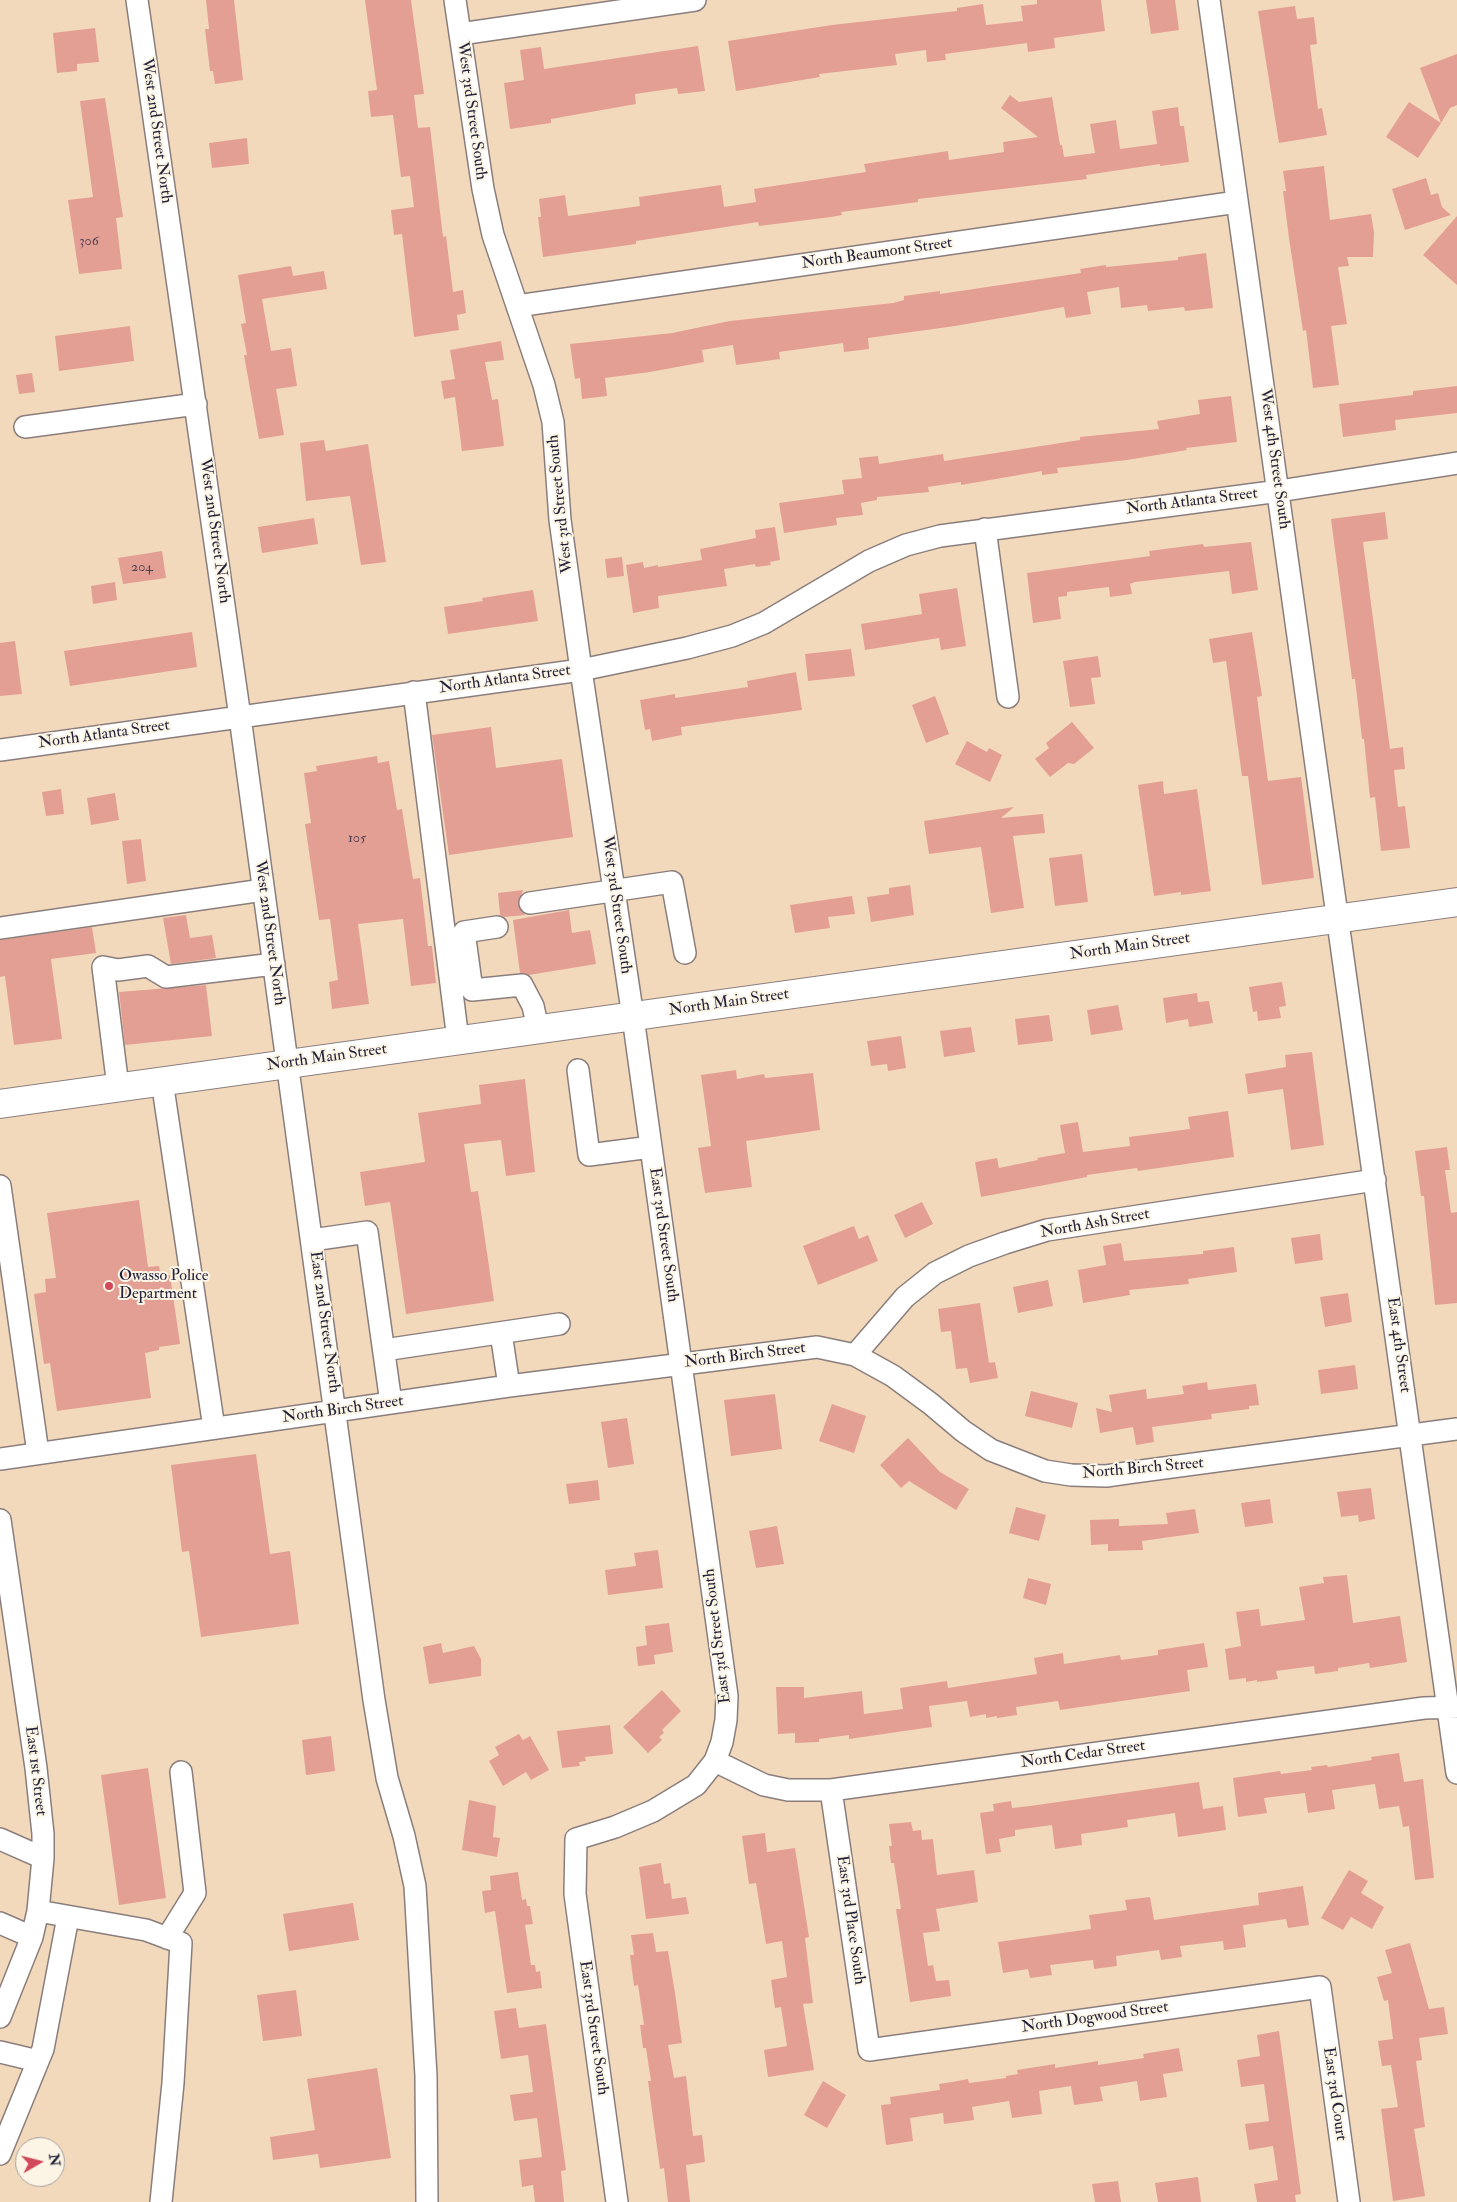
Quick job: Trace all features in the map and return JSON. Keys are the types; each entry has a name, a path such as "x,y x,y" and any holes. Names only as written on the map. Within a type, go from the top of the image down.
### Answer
{"main road":[{"name":"North Main Street","path":"0,1104 1457,902"}],"street":[{"name":"West 2nd Street North","path":"136,0 196,404 288,1063"},
{"name":"West 3rd Street South","path":"455,0 483,189 493,235 544,385 553,422 560,520 633,1017"},
{"path":"460,34 695,0"},
{"name":"West 4th Street South","path":"1209,0 1338,918"},
{"name":"North Beaumont Street","path":"518,306 1237,202"},
{"path":"26,427 196,404"},
{"name":"North Atlanta Street","path":"0,750 581,670 687,648 732,636 764,623 870,561 906,545 940,536 1279,491 1457,463"},
{"path":"985,529 1008,697"},
{"path":"414,692 458,1040"},
{"path":"530,903 672,882 685,953"},
{"path":"0,928 263,890"},
{"name":"East 4th Street","path":"1338,918 1410,1435 1452,1707 1457,1773"},
{"path":"497,927 464,932 472,990 522,985 533,1006 538,1029"},
{"path":"118,1087 103,967 118,970 148,966 166,977 274,964"},
{"name":"East 3rd Street South","path":"617,2202 574,1894 576,1839 615,1827 670,1801 696,1785 715,1761 722,1742 726,1720 727,1696 633,1017"},
{"name":"East 2nd Street North","path":"288,1063 374,1700 387,1778 410,1860 415,1886 426,2076 427,2202"},
{"path":"578,1070 589,1155 650,1147"},
{"path":"162,1081 214,1428"},
{"name":"North Ash Street","path":"854,1355 905,1297 935,1273 969,1256 1005,1243 1054,1229 1375,1180"},
{"path":"0,1186 38,1453"},
{"path":"312,1240 367,1232 391,1403"},
{"path":"384,1350 560,1324"},
{"path":"501,1333 509,1386"},
{"name":"North Birch Street","path":"0,1459 509,1386 817,1347 854,1355 893,1376 963,1431 991,1450 1045,1471 1071,1475 1106,1476 1125,1474 1457,1429"},
{"name":"East 1st Street","path":"0,1520 36,1768 43,1834 43,1858 38,1911 32,1937 0,2017"},
{"name":"North Cedar Street","path":"715,1761 764,1785 795,1790 831,1790 1404,1711 1452,1707"},
{"path":"167,1938 196,1892 180,1772"},
{"name":"East 3rd Place South","path":"831,1790 869,2050"},
{"path":"0,1839 43,1858"},
{"path":"38,1911 146,1930 181,1943 173,2083 162,2202"},
{"path":"0,2154 43,2049 68,1917"},
{"path":"0,1923 32,1937"},
{"name":"North Dogwood Street","path":"869,2050 1320,1987"},
{"name":"East 3rd Court","path":"1320,1987 1349,2202"},
{"path":"0,2052 38,2061"}],"building":[{"path":"206,0 234,0 243,80 215,84 213,71 210,71 205,29 209,29"},
{"path":"365,0 411,0 424,94 414,95 418,128 430,127 443,237 446,236 453,292 463,290 466,313 457,315 459,330 414,337 402,234 394,235 391,210 414,207 410,176 401,177 393,115 371,117 368,91 377,90"},
{"path":"1037,0 1101,0 1105,31 1054,38 1055,48 1028,52 1027,43 945,54 946,60 927,62 926,50 895,54 897,65 819,74 820,77 736,91 728,41 832,25 957,11 957,8 983,4 986,25 1023,21 1021,6 1037,4"},
{"path":"1146,0 1175,0 1179,30 1151,34"},
{"path":"1295,6 1297,19 1314,17 1317,44 1310,45 1318,109 1322,108 1327,135 1279,143 1258,11"},
{"path":"95,28 99,62 77,64 77,71 57,73 53,33"},
{"path":"698,46 705,91 678,94 677,88 635,94 636,104 551,119 551,123 510,129 504,83 524,80 520,50 541,47 544,69"},
{"path":"1457,54 1457,105 1450,108 1441,123 1420,68"},
{"path":"1010,95 1019,102 1052,97 1060,145 1062,145 1064,157 1095,153 1090,124 1116,120 1120,149 1157,144 1152,111 1178,107 1180,126 1184,126 1189,162 1160,166 1160,164 1086,175 1087,179 918,199 918,202 841,212 842,215 831,217 759,226 758,222 636,241 636,244 543,257 538,217 541,217 539,199 565,195 568,216 640,206 639,197 721,185 724,207 756,202 754,189 866,172 864,164 948,151 949,160 1004,152 1003,142 1038,137 1001,108"},
{"path":"105,98 123,217 116,218 122,269 79,274 68,200 93,197 80,101"},
{"path":"1409,102 1441,123 1418,158 1386,137"},
{"path":"247,138 249,164 212,168 209,143"},
{"path":"1324,166 1330,220 1371,214 1374,233 1373,257 1347,257 1349,266 1338,267 1347,324 1331,326 1339,385 1313,388 1306,330 1303,331 1289,238 1283,191 1286,191 1283,171"},
{"path":"1426,178 1431,195 1438,193 1442,207 1451,215 1405,230 1392,189"},
{"path":"1457,216 1457,285 1423,255"},
{"path":"1206,253 1213,308 1185,311 1184,307 1148,311 1147,305 1121,308 1119,287 1087,292 1091,314 1066,318 1064,307 955,326 868,338 869,349 844,352 843,343 779,352 780,359 736,365 733,345 702,350 704,362 605,378 607,396 582,399 580,378 575,379 570,344 672,333 730,321 893,303 904,300 904,296 940,291 940,294 1081,273 1080,269 1106,265 1106,267 1178,260 1178,257"},
{"path":"291,266 293,276 324,271 327,289 262,299 271,351 291,348 297,386 276,389 284,435 259,439 244,355 247,355 241,324 246,323 238,275"},
{"path":"130,326 134,361 59,371 55,336"},
{"path":"501,341 504,360 485,362 492,400 498,399 504,446 462,451 455,397 444,399 441,381 455,379 450,350"},
{"path":"32,373 35,392 19,394 16,375"},
{"path":"1457,386 1457,413 1395,420 1396,430 1343,437 1339,404 1413,395 1413,391"},
{"path":"1231,396 1237,442 1186,448 1187,450 1127,460 1057,468 1058,473 1042,475 1042,471 961,485 961,482 928,487 929,492 877,497 877,500 861,503 863,515 836,518 837,525 784,533 779,503 844,494 842,480 862,478 859,458 878,456 879,464 943,454 944,461 1080,440 1080,437 1159,429 1157,421 1200,414 1198,400"},
{"path":"324,440 326,451 368,444 386,562 361,565 350,496 306,501 300,443"},
{"path":"1385,512 1388,539 1363,542 1390,749 1403,747 1405,769 1394,770 1398,807 1405,806 1410,848 1381,851 1375,797 1370,798 1355,679 1352,679 1331,519"},
{"path":"314,518 318,544 262,553 258,527"},
{"path":"775,527 780,560 770,562 771,565 756,567 755,564 724,569 727,586 658,596 659,608 633,613 626,565 643,562 644,568 702,560 700,549 756,538 755,530"},
{"path":"1251,542 1258,590 1232,594 1229,571 1135,582 1130,584 1132,594 1110,597 1109,587 1067,592 1067,596 1058,597 1061,619 1033,623 1027,573 1150,556 1149,551 1203,544 1204,547"},
{"path":"162,551 166,578 123,584 118,558"},
{"path":"622,557 624,576 607,578 605,559"},
{"path":"115,582 117,600 93,604 91,586"},
{"path":"957,588 966,646 941,650 939,638 865,650 861,624 922,614 919,594"},
{"path":"533,590 538,621 448,634 444,607 483,601 482,598"},
{"path":"192,632 197,667 70,686 64,651"},
{"path":"1252,632 1262,696 1257,697 1268,781 1301,777 1314,878 1262,885 1248,776 1242,776 1226,661 1213,663 1209,639"},
{"path":"15,641 22,694 0,696 0,643"},
{"path":"851,649 855,676 808,681 805,654"},
{"path":"1098,656 1101,677 1091,678 1095,704 1070,707 1063,661"},
{"path":"796,672 802,710 681,727 682,735 652,741 650,729 645,730 640,700 675,694 675,698 748,687 747,681"},
{"path":"935,696 949,734 926,743 912,705"},
{"path":"1072,722 1094,748 1074,764 1068,763 1050,777 1035,759 1049,748 1046,743"},
{"path":"491,727 496,768 562,759 573,837 449,855 432,735"},
{"path":"967,741 987,752 989,748 1002,755 990,782 955,764"},
{"path":"377,756 378,763 389,761 397,810 402,809 413,879 420,878 428,946 432,946 436,983 411,986 403,919 358,924 369,1004 332,1009 329,982 338,980 330,919 319,920 305,824 311,823 304,773 317,771 316,766"},
{"path":"1163,781 1164,794 1197,789 1211,891 1181,895 1181,892 1154,896 1138,785"},
{"path":"61,789 64,814 46,816 42,792"},
{"path":"115,793 119,820 91,825 87,798"},
{"path":"1014,807 1001,818 1043,814 1045,833 1013,836 1024,908 991,913 981,847 929,854 924,821"},
{"path":"141,839 146,881 127,884 122,841"},
{"path":"1082,854 1088,902 1055,906 1049,858"},
{"path":"910,885 914,915 871,922 867,897 889,894 889,888"},
{"path":"523,890 518,904 525,915 504,917 500,915 498,893"},
{"path":"852,896 855,914 828,917 830,928 795,933 790,905"},
{"path":"569,910 572,933 590,930 596,964 529,975 520,973 513,920"},
{"path":"186,915 190,938 212,935 216,958 171,964 163,918"},
{"path":"92,927 96,953 51,959 62,1039 14,1045 5,976 0,977 0,940"},
{"path":"1282,982 1286,1006 1279,1007 1281,1018 1258,1021 1257,1011 1253,1012 1249,987"},
{"path":"206,985 212,1036 125,1045 119,992"},
{"path":"1197,993 1198,1002 1209,1001 1213,1023 1189,1027 1188,1019 1166,1023 1163,998"},
{"path":"1118,1005 1123,1030 1091,1035 1087,1010"},
{"path":"1049,1015 1053,1041 1018,1045 1015,1019"},
{"path":"971,1027 975,1052 944,1057 940,1031"},
{"path":"901,1036 906,1068 888,1071 887,1064 871,1066 867,1041"},
{"path":"1312,1052 1324,1145 1291,1150 1283,1089 1248,1094 1245,1074 1286,1067 1285,1055"},
{"path":"736,1070 737,1079 764,1074 765,1078 813,1073 820,1130 746,1141 752,1187 705,1193 698,1148 711,1146 701,1075"},
{"path":"525,1079 535,1172 506,1176 501,1140 464,1144 471,1192 478,1191 494,1301 406,1314 390,1202 365,1206 360,1172 425,1162 418,1113 481,1104 479,1085"},
{"path":"1228,1111 1234,1157 1138,1171 1137,1168 1087,1175 1087,1177 981,1197 975,1162 997,1158 999,1168 1065,1153 1060,1125 1078,1122 1083,1152 1130,1146 1129,1137 1190,1129 1188,1117"},
{"path":"1447,1147 1450,1170 1445,1170 1451,1213 1457,1212 1457,1303 1435,1305 1424,1196 1421,1196 1415,1151"},
{"name":"Owasso Police Department","path":"139,1200 148,1267 159,1266 161,1276 170,1275 180,1344 159,1347 159,1350 145,1353 151,1398 57,1411 50,1363 44,1364 34,1294 46,1292 45,1279 56,1278 47,1213"},
{"path":"922,1202 933,1224 905,1238 894,1215"},
{"path":"854,1226 859,1239 868,1235 878,1261 818,1285 803,1246"},
{"path":"1320,1234 1323,1260 1295,1264 1291,1238"},
{"path":"1121,1243 1124,1261 1203,1254 1203,1251 1234,1247 1237,1272 1188,1279 1189,1284 1129,1290 1130,1295 1083,1303 1078,1270 1106,1265 1103,1246"},
{"path":"1048,1280 1053,1306 1018,1313 1013,1287"},
{"path":"1348,1293 1352,1322 1325,1327 1320,1297"},
{"path":"980,1303 989,1363 995,1362 998,1378 970,1383 967,1368 956,1369 951,1331 941,1332 938,1309"},
{"path":"1355,1365 1358,1389 1321,1394 1318,1370"},
{"path":"1207,1382 1208,1390 1256,1384 1259,1405 1249,1406 1249,1409 1211,1414 1212,1419 1152,1427 1154,1442 1136,1445 1133,1427 1100,1433 1096,1408 1112,1412 1109,1395 1146,1389 1147,1399 1184,1394 1182,1386"},
{"path":"1031,1391 1078,1403 1072,1428 1025,1416"},
{"path":"775,1394 782,1449 731,1456 724,1400"},
{"path":"832,1404 866,1416 854,1453 819,1441"},
{"path":"627,1418 634,1464 608,1468 601,1422"},
{"path":"908,1438 940,1472 969,1489 956,1510 909,1481 901,1488 880,1465"},
{"path":"256,1454 270,1554 290,1551 299,1624 201,1637 189,1551 182,1552 171,1465"},
{"path":"598,1480 600,1500 569,1504 566,1484"},
{"path":"1371,1488 1375,1519 1359,1522 1358,1515 1341,1517 1337,1492"},
{"path":"1270,1499 1273,1523 1245,1527 1241,1503"},
{"path":"1016,1507 1046,1515 1039,1541 1009,1533"},
{"path":"1195,1509 1199,1533 1142,1541 1143,1550 1108,1551 1108,1544 1091,1545 1090,1520 1119,1519 1119,1526 1168,1524 1166,1513"},
{"path":"777,1526 784,1564 756,1568 749,1531"},
{"path":"658,1550 663,1588 608,1595 605,1570 636,1566 634,1553"},
{"path":"1347,1575 1353,1623 1400,1616 1407,1662 1370,1668 1369,1663 1338,1668 1338,1671 1315,1674 1314,1666 1276,1671 1278,1679 1257,1682 1257,1680 1246,1682 1246,1678 1229,1680 1225,1649 1241,1646 1236,1612 1259,1609 1261,1626 1305,1620 1299,1587 1324,1583 1323,1577"},
{"path":"1028,1578 1051,1584 1046,1605 1023,1598"},
{"path":"669,1623 673,1652 654,1655 655,1664 638,1666 636,1647 647,1645 645,1626"},
{"path":"441,1643 443,1653 474,1646 481,1659 481,1676 429,1684 423,1647"},
{"path":"1204,1643 1208,1667 1187,1670 1190,1691 1060,1710 1058,1701 1016,1707 1017,1715 997,1718 997,1716 986,1718 986,1714 970,1717 967,1701 929,1706 932,1727 849,1739 849,1735 819,1739 819,1742 795,1743 795,1733 778,1734 776,1687 804,1687 804,1698 862,1691 864,1714 903,1709 900,1688 947,1681 948,1688 1037,1674 1034,1658 1063,1653 1064,1664 1120,1655 1121,1660 1158,1655 1158,1650"},
{"path":"662,1690 681,1711 662,1730 664,1733 659,1737 662,1740 648,1753 623,1727"},
{"path":"610,1725 613,1754 585,1757 586,1761 579,1762 580,1766 562,1768 557,1731"},
{"path":"519,1734 523,1740 530,1736 549,1770 531,1780 526,1772 503,1786 489,1761 499,1755 495,1747"},
{"path":"331,1736 335,1771 306,1775 302,1740"},
{"path":"1399,1753 1404,1782 1423,1779 1434,1878 1415,1880 1409,1826 1403,1827 1399,1806 1379,1809 1375,1784 1332,1790 1335,1809 1308,1813 1305,1793 1264,1798 1267,1813 1238,1817 1233,1778 1280,1771 1281,1774 1312,1770 1311,1767 1327,1765 1328,1767 1372,1760 1371,1757"},
{"path":"148,1768 166,1898 119,1905 101,1775"},
{"path":"1199,1782 1203,1809 1223,1806 1226,1830 1178,1837 1175,1813 1127,1820 1128,1827 1081,1834 1082,1845 1055,1849 1052,1825 1015,1830 1015,1836 999,1839 1001,1852 986,1854 980,1813 994,1811 993,1804 1011,1801 1012,1808"},
{"path":"469,1800 496,1806 493,1837 500,1838 497,1857 462,1850"},
{"path":"911,1822 913,1831 921,1830 922,1840 933,1839 937,1875 974,1870 978,1902 936,1909 940,1931 923,1933 928,1966 933,1965 936,1981 949,1980 951,1996 910,2002 896,1909 901,1909 894,1863 891,1863 889,1846 892,1846 889,1824"},
{"path":"765,1833 767,1852 795,1848 809,1937 805,1938 813,2003 803,2004 814,2070 768,2077 764,2050 787,2046 781,2007 775,2008 771,1980 787,1977 782,1941 766,1944 756,1883 749,1884 742,1836"},
{"path":"661,1863 664,1884 670,1883 672,1899 686,1897 689,1914 646,1919 639,1867"},
{"path":"1349,1870 1368,1881 1361,1893 1384,1907 1372,1929 1351,1917 1343,1930 1321,1918"},
{"path":"518,1872 522,1900 526,1899 527,1906 530,1906 533,1924 525,1925 531,1965 535,1965 536,1972 540,1971 542,1988 507,1993 495,1911 485,1913 482,1891 491,1890 490,1876"},
{"path":"1303,1886 1309,1925 1288,1928 1286,1919 1243,1925 1246,1947 1224,1950 1223,1941 1180,1946 1182,1957 1161,1960 1159,1950 1116,1956 1117,1966 1094,1969 1093,1960 1050,1965 1052,1975 1030,1978 1028,1969 1003,1973 998,1942 1091,1929 1089,1915 1127,1910 1125,1900 1150,1897 1154,1920 1259,1905 1258,1893"},
{"path":"353,1903 359,1940 289,1951 283,1914"},
{"path":"653,1933 656,1952 668,1951 675,1993 682,2043 668,2045 674,2078 686,2076 693,2136 702,2135 705,2162 686,2165 690,2202 668,2202 664,2168 660,2169 648,2081 651,2081 646,2048 643,2048 640,2025 644,2025 638,1985 634,1986 630,1955 634,1955 631,1935"},
{"path":"1410,1943 1429,2009 1444,2007 1448,2034 1419,2038 1422,2060 1416,2061 1425,2127 1414,2129 1425,2196 1393,2201 1381,2109 1398,2107 1391,2065 1382,2066 1378,2041 1393,2039 1388,2000 1384,2001 1377,1977 1392,1973 1385,1950"},
{"path":"296,1990 302,2036 263,2041 257,1995"},
{"path":"516,2008 519,2028 546,2024 566,2170 561,2171 564,2202 535,2202 533,2185 522,2187 519,2160 542,2157 537,2118 514,2121 510,2095 533,2092 528,2055 501,2059 494,2011"},
{"path":"1279,2031 1301,2194 1295,2195 1296,2202 1257,2202 1254,2184 1278,2180 1273,2146 1249,2150 1245,2124 1269,2121 1264,2084 1241,2087 1237,2060 1260,2056 1257,2035"},
{"path":"1179,2048 1183,2071 1163,2074 1167,2097 1140,2101 1137,2081 1100,2087 1103,2101 1074,2105 1071,2086 1039,2091 1042,2114 1012,2118 1009,2101 972,2107 974,2120 944,2124 943,2113 910,2118 913,2141 886,2145 881,2105 891,2104 890,2097 940,2090 939,2084 968,2079 969,2083 1006,2078 1006,2076 1018,2074 1017,2070 1055,2064 1055,2068 1098,2061 1098,2065 1144,2058 1143,2054"},
{"path":"377,2068 391,2158 320,2168 318,2154 273,2160 270,2137 315,2130 307,2079"},
{"path":"823,2081 846,2095 827,2128 804,2115"},
{"path":"1198,2177 1201,2202 1158,2202 1155,2183"},
{"path":"1118,2181 1121,2202 1095,2202 1092,2184"}],"place":[{"name":"Owasso Police Department","path":"109,1286"}]}
